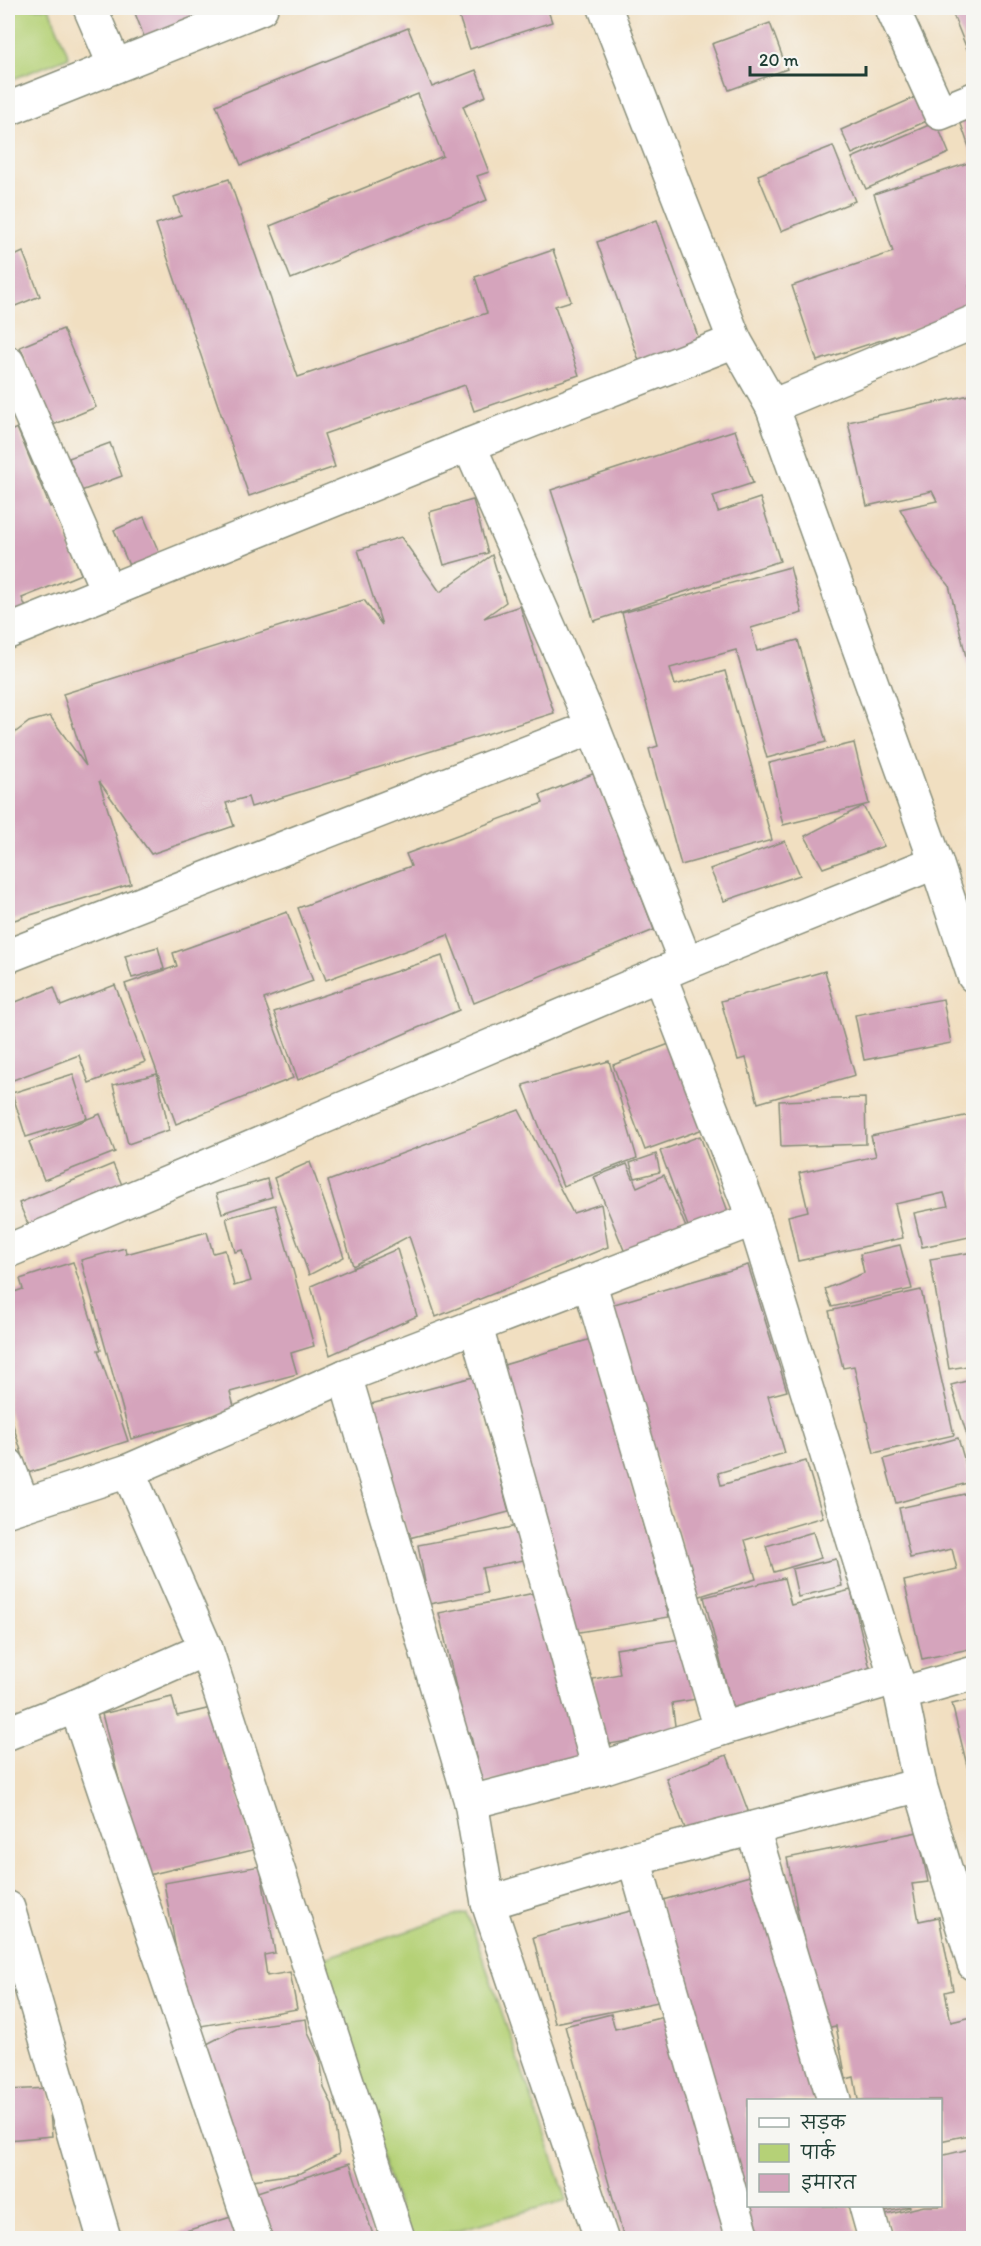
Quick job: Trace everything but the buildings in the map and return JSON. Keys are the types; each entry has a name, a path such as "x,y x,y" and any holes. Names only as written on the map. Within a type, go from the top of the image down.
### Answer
{"street":[{"path":"90,8 115,66"},
{"path":"8,109 261,8"},
{"path":"605,8 735,341 772,406 936,862 974,976"},
{"path":"892,8 940,113 974,99"},
{"path":"772,406 974,322"},
{"path":"8,632 469,445 735,341"},
{"path":"9,369 108,592"},
{"path":"469,445 593,727 754,1219 898,1686 920,1785 974,1964"},
{"path":"8,956 593,727"},
{"path":"8,1251 673,969 936,862"},
{"path":"8,1465 15,1507 128,1471 345,1376 754,1219"},
{"path":"589,1281 722,1729"},
{"path":"476,1327 599,1769"},
{"path":"345,1376 471,1802 488,1903 602,2238"},
{"path":"128,1471 206,1648 398,2238"},
{"path":"8,1734 206,1648"},
{"path":"471,1802 599,1769 722,1729 898,1686 974,1673"},
{"path":"76,1706 255,2238"},
{"path":"488,1903 634,1858 920,1785"},
{"path":"753,1829 834,2099"},
{"path":"634,1858 743,2238"},
{"path":"8,1908 104,2238"},
{"path":"867,2207 875,2238"}],"green space":[{"path":"8,8 49,8 69,57 8,81"},
{"path":"467,1912 567,2200 429,2238 408,2238 319,1960"}]}
